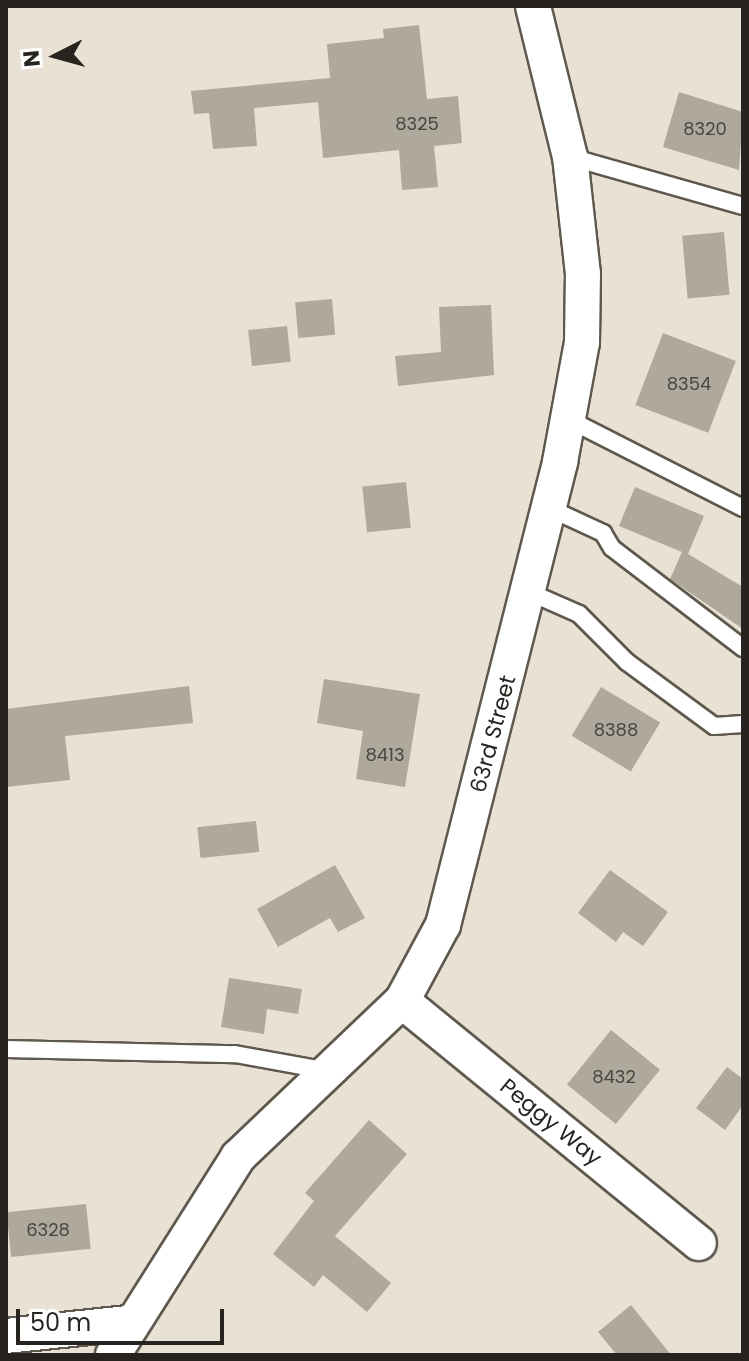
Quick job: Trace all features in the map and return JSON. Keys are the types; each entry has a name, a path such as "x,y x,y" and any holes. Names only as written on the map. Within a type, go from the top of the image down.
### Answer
{"street":[{"name":"63rd Street","path":"113,1355 128,1323 238,1157 402,1001 443,925 529,592 582,342 583,274 570,157 533,6"},
{"name":"Peggy Way","path":"402,1001 699,1243"},
{"path":"6,1336 128,1323"}],"lane":[{"path":"570,157 743,206"},
{"path":"568,419 743,508"},
{"path":"549,508 603,533 612,548 743,648"},
{"path":"529,592 579,614 627,662 714,726 743,724"},
{"path":"6,1049 235,1054 331,1071"}],"building":[{"path":"419,25 427,99 458,96 462,143 434,146 438,187 402,190 399,150 323,158 318,102 254,108 257,146 213,149 209,113 194,114 191,91 330,78 327,44 384,38 383,29"},
{"path":"679,92 743,112 739,170 663,147"},
{"path":"724,232 729,295 688,298 682,236"},
{"path":"332,299 335,335 298,338 295,302"},
{"path":"491,305 494,375 398,386 395,356 441,352 439,307"},
{"path":"287,326 291,362 252,366 248,330"},
{"path":"663,333 736,361 708,433 635,405"},
{"path":"406,482 411,528 367,532 362,487"},
{"path":"635,487 704,516 688,554 743,587 743,629 670,579 682,552 619,526"},
{"path":"324,679 420,694 405,787 356,779 363,731 317,723"},
{"path":"189,686 193,723 65,736 70,780 6,787 6,709"},
{"path":"601,687 660,723 631,771 572,736"},
{"path":"256,821 259,852 201,858 197,827"},
{"path":"335,865 365,918 338,932 330,918 278,947 257,909"},
{"path":"610,870 668,912 643,946 623,932 616,942 578,913"},
{"path":"229,978 302,989 298,1014 267,1009 264,1034 221,1027"},
{"path":"611,1030 660,1070 616,1124 567,1084"},
{"path":"727,1067 743,1079 743,1105 725,1130 696,1108"},
{"path":"369,1120 407,1154 335,1236 391,1283 367,1312 323,1275 314,1287 273,1254 314,1201 305,1193"},
{"path":"86,1204 91,1249 11,1257 6,1212"},
{"path":"631,1305 671,1355 617,1355 598,1332"}]}
